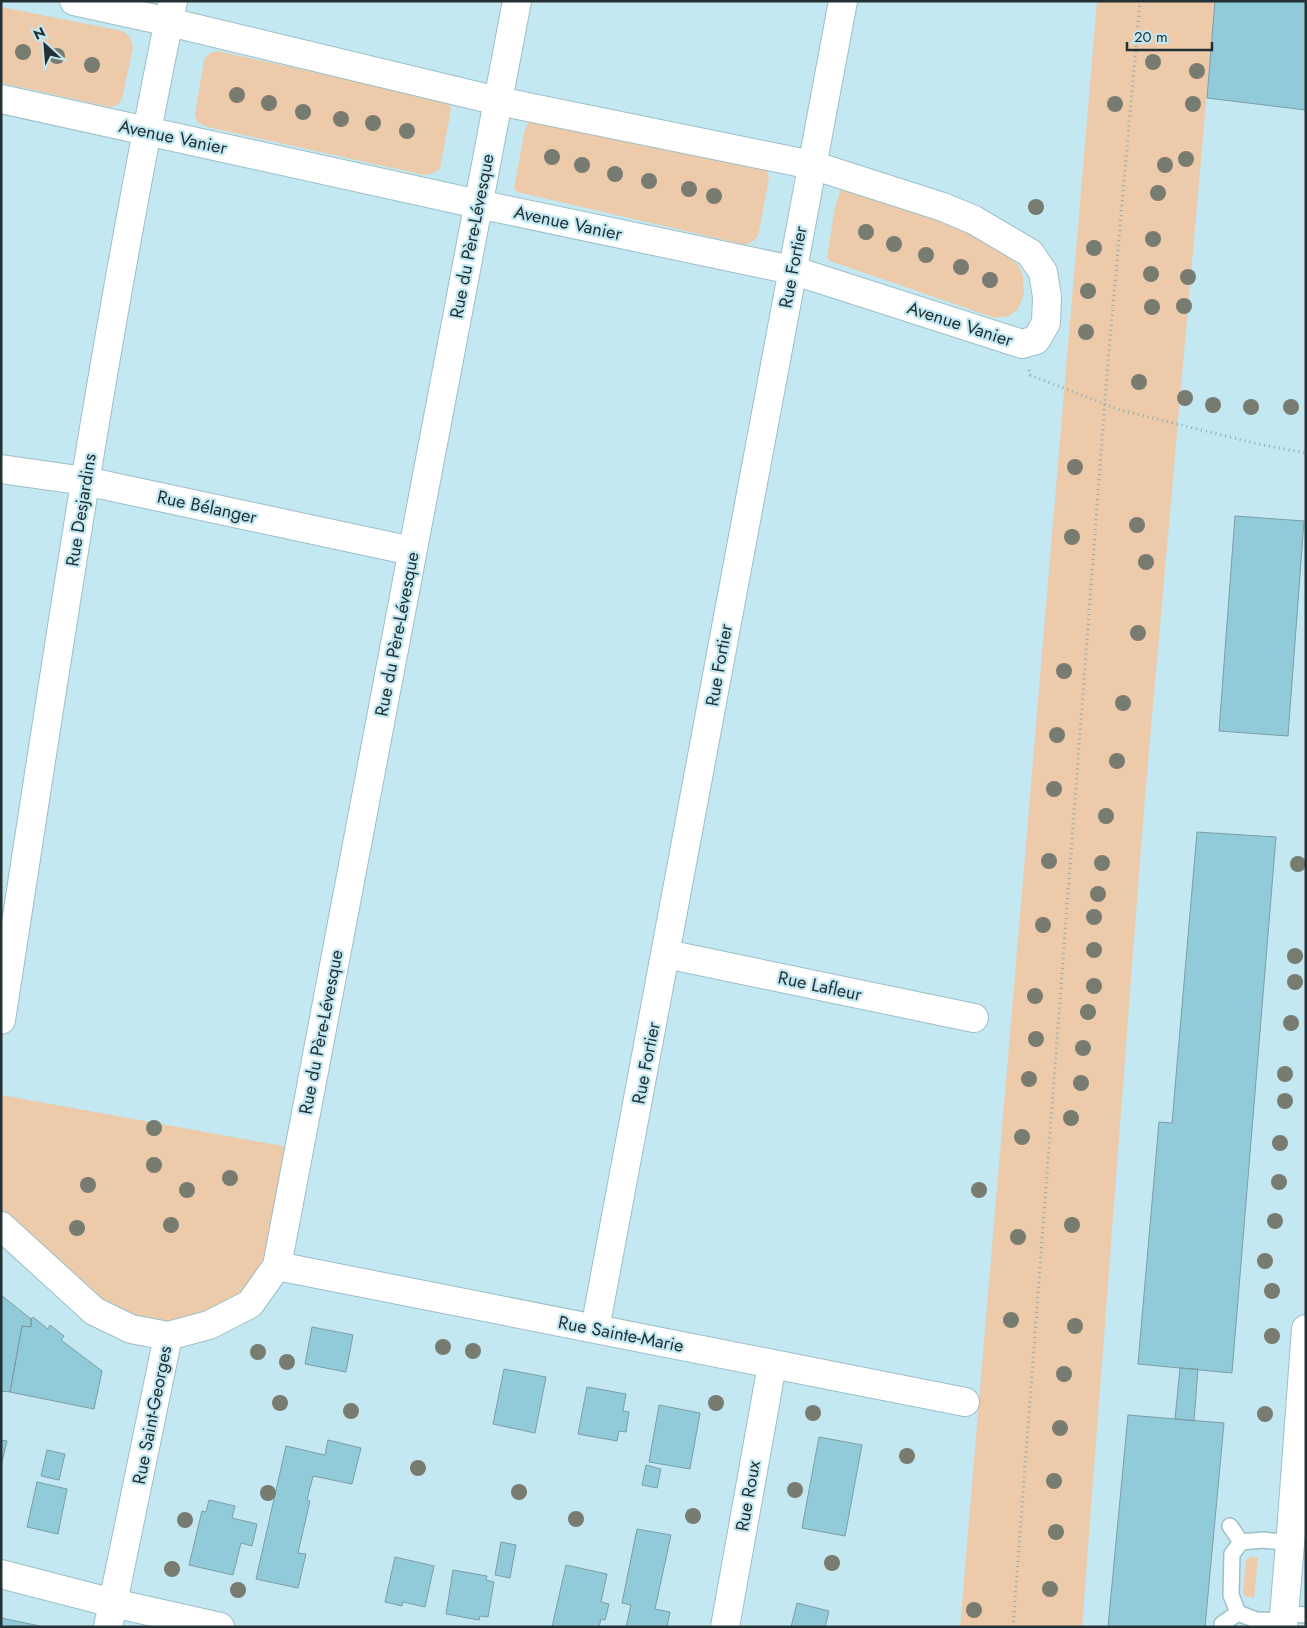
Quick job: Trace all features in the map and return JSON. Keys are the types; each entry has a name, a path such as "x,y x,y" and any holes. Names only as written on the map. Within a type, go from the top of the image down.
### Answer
{"street":[{"name":"Avenue Vanier","path":"1,99 478,204 792,270 1022,344 1036,340 1046,323 1047,297 1042,272 1030,253 974,220 943,206 812,165 498,101 171,12 74,1"},
{"name":"Rue du Père-Lévesque","path":"277,1266 517,1"},
{"name":"Rue Fortier","path":"594,1329 666,954 843,1"},
{"name":"Rue Desjardins","path":"1,1020 85,481 147,132 171,12"},
{"name":"Rue Bélanger","path":"1,470 85,481 412,551"},
{"name":"Rue Lafleur","path":"666,954 974,1018"},
{"path":"1,1226 94,1311 131,1329 168,1336"},
{"name":"Rue Sainte-Marie","path":"277,1266 965,1402"},
{"name":"Rue Saint-Georges","path":"111,1615 168,1336 209,1325 250,1304 277,1266"},
{"path":"1289,1619 1296,1529 1306,1329"},
{"name":"Rue Roux","path":"725,1627 772,1365"},
{"path":"1,1574 111,1615 220,1627"}],"lane":[{"path":"1230,1526 1241,1542"},
{"path":"1289,1619 1256,1620 1238,1613 1230,1595 1232,1554 1241,1542 1263,1540 1296,1529"},
{"path":"1222,1624 1238,1613"}],"path":[{"path":"1013,1627 1105,405 1140,1"},
{"path":"1022,344 1030,375 1105,405 1258,444 1306,453"}],"shaded area":[{"path":"1097,1 1215,1 1144,808 1082,1627 960,1627"},
{"path":"1,7 123,31 130,37 133,48 122,98 118,105 110,107 1,83"},
{"path":"217,51 445,100 449,103 451,109 440,169 431,174 424,175 208,127 198,123 195,115 204,60 209,54"},
{"path":"533,120 760,167 767,171 769,178 758,236 746,245 517,192 514,188 525,129 529,122"},
{"path":"841,188 963,226 1008,256 1018,265 1023,276 1024,294 1018,309 1009,316 995,318 830,261 827,257 835,207"},
{"path":"1,1095 299,1149 277,1266 209,1325 131,1329 1,1226"},
{"path":"1252,1556 1258,1558 1254,1598 1245,1596 1243,1592 1246,1560"}],"building":[{"path":"1215,1 1306,1 1306,110 1207,98"},
{"path":"1235,516 1304,521 1288,736 1219,731"},
{"path":"1197,832 1276,837 1232,1373 1138,1364 1159,1122 1172,1123"},
{"path":"1,1295 31,1319 31,1327 22,1326 10,1392 1,1391"},
{"path":"33,1317 48,1329 50,1325 64,1336 61,1340 102,1371 94,1409 10,1392 22,1326 31,1327 31,1319"},
{"path":"312,1327 353,1335 346,1372 305,1364"},
{"path":"1180,1368 1198,1369 1194,1421 1175,1419"},
{"path":"504,1369 546,1377 535,1433 493,1424"},
{"path":"587,1387 626,1394 623,1411 629,1412 626,1432 619,1431 617,1441 578,1434"},
{"path":"659,1405 700,1413 690,1469 649,1462"},
{"path":"1128,1415 1224,1423 1205,1627 1108,1627"},
{"path":"819,1437 862,1445 845,1536 802,1528"},
{"path":"1,1440 7,1441 1,1466"},
{"path":"328,1440 361,1448 352,1484 313,1476 307,1500 310,1501 298,1553 306,1554 298,1588 256,1579 286,1446 325,1455"},
{"path":"47,1450 65,1454 59,1480 41,1476"},
{"path":"646,1465 661,1469 657,1488 642,1485"},
{"path":"37,1482 67,1489 58,1534 27,1527"},
{"path":"209,1500 235,1506 232,1518 257,1524 252,1546 241,1543 233,1575 189,1565 202,1511 206,1512"},
{"path":"637,1529 671,1535 655,1609 670,1612 667,1627 626,1627 631,1605 622,1603"},
{"path":"501,1542 516,1545 510,1578 495,1575"},
{"path":"395,1557 434,1566 425,1607 403,1602 402,1606 385,1602"},
{"path":"566,1565 607,1574 601,1602 609,1604 605,1620 601,1619 599,1627 552,1627"},
{"path":"453,1570 487,1576 486,1580 494,1582 488,1617 480,1616 479,1620 446,1614"},
{"path":"797,1603 829,1611 825,1627 791,1627"},
{"path":"1,1618 45,1627 1,1627"}]}
